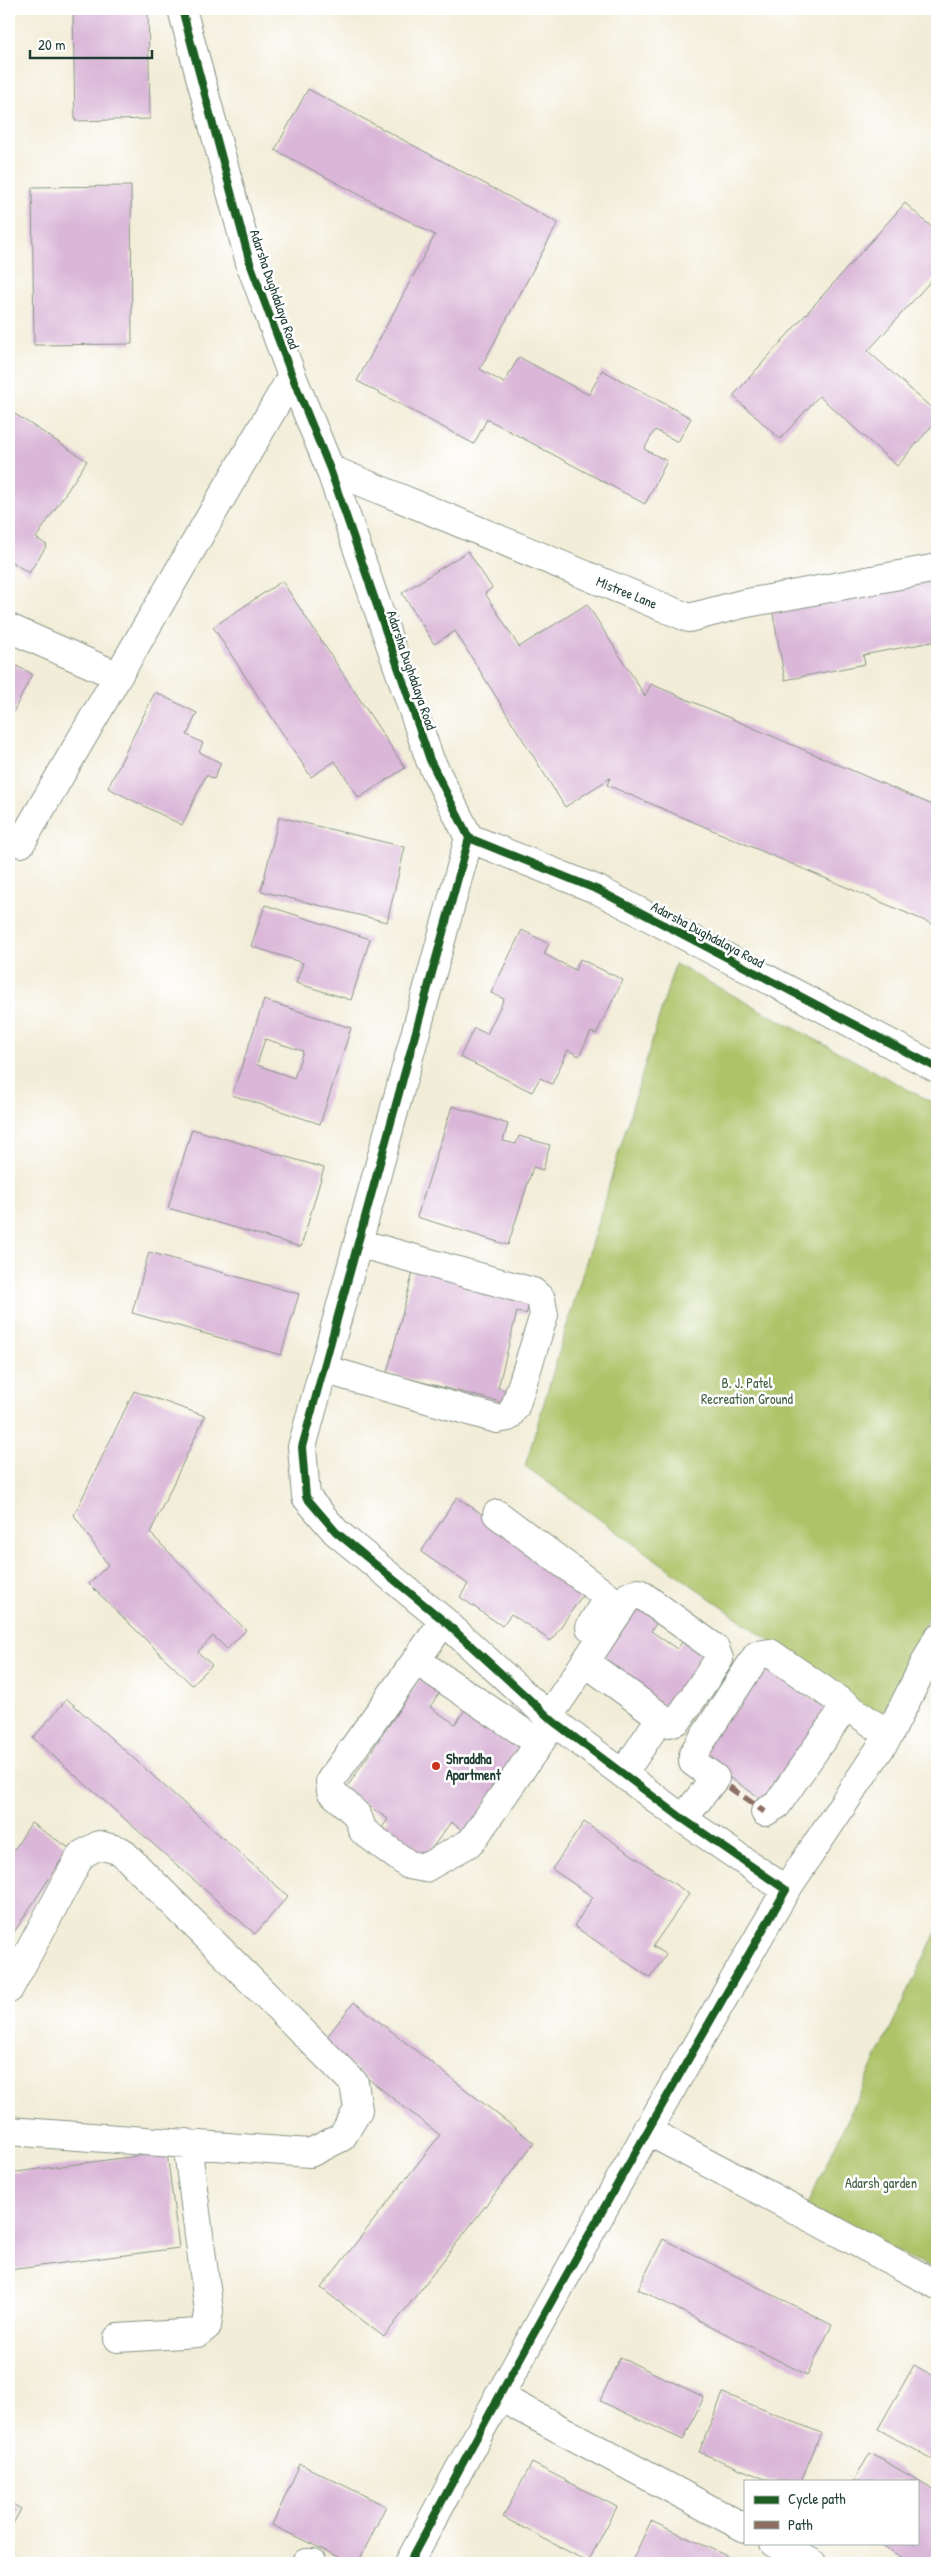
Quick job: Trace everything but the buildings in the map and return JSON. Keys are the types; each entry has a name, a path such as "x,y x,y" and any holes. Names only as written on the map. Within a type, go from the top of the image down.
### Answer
{"street":[{"name":"Adarsha Dughdalaya Road","path":"182,9 250,263 292,376 330,469 430,760 470,838 598,890 937,1068"},
{"path":"21,843 292,376"},
{"name":"Mistree Lane","path":"330,469 689,618 742,604 937,568"},
{"path":"9,628 118,676"},
{"path":"470,838 302,1447 306,1497 336,1532 444,1620 546,1723"},
{"path":"323,1369 497,1419 508,1417 515,1407 544,1315 541,1299 533,1292 358,1244"},
{"path":"497,1514 608,1597 546,1723"},
{"path":"444,1620 330,1781 331,1791 356,1815 364,1831 409,1865 425,1868 471,1842 585,1662 629,1596 639,1593 715,1648 720,1659 678,1720 669,1722 585,1662"},
{"path":"409,2563 498,2396 646,2130 786,1890 889,1735 937,1639"},
{"path":"683,1819 722,1782 693,1762 692,1754 757,1655 770,1653 889,1735"},
{"path":"417,1660 546,1723 623,1774 683,1819 786,1890"},
{"path":"765,1812 778,1805 846,1705"},
{"path":"623,1774 661,1717"},
{"path":"9,1988 81,1855 100,1845 121,1851 354,2083 358,2110 342,2137 310,2152 9,2131"},
{"path":"646,2130 937,2285"},
{"path":"118,2338 198,2333 207,2326 209,2311 187,2143"},
{"path":"498,2396 744,2527"},
{"path":"776,2544 812,2563"},
{"path":"306,2563 313,2563"}],"green space":[{"name":"B. J. Patel Recreation Ground","path":"675,964 937,1105 937,1600 880,1720 525,1466"},
{"name":"Adarsh garden","path":"937,1930 937,2271 805,2209"}],"marked path":[{"path":"729,1787 765,1812"}],"cycle path":[{"path":"182,9 250,263 292,376 330,469 430,760 469,838 598,890 937,1068"},
{"path":"409,2563 594,2225 786,1890 683,1819 554,1722 444,1621 336,1532 306,1497 302,1447 469,838"}],"place":[{"name":"Shraddha Apartment","path":"436,1766"}]}
